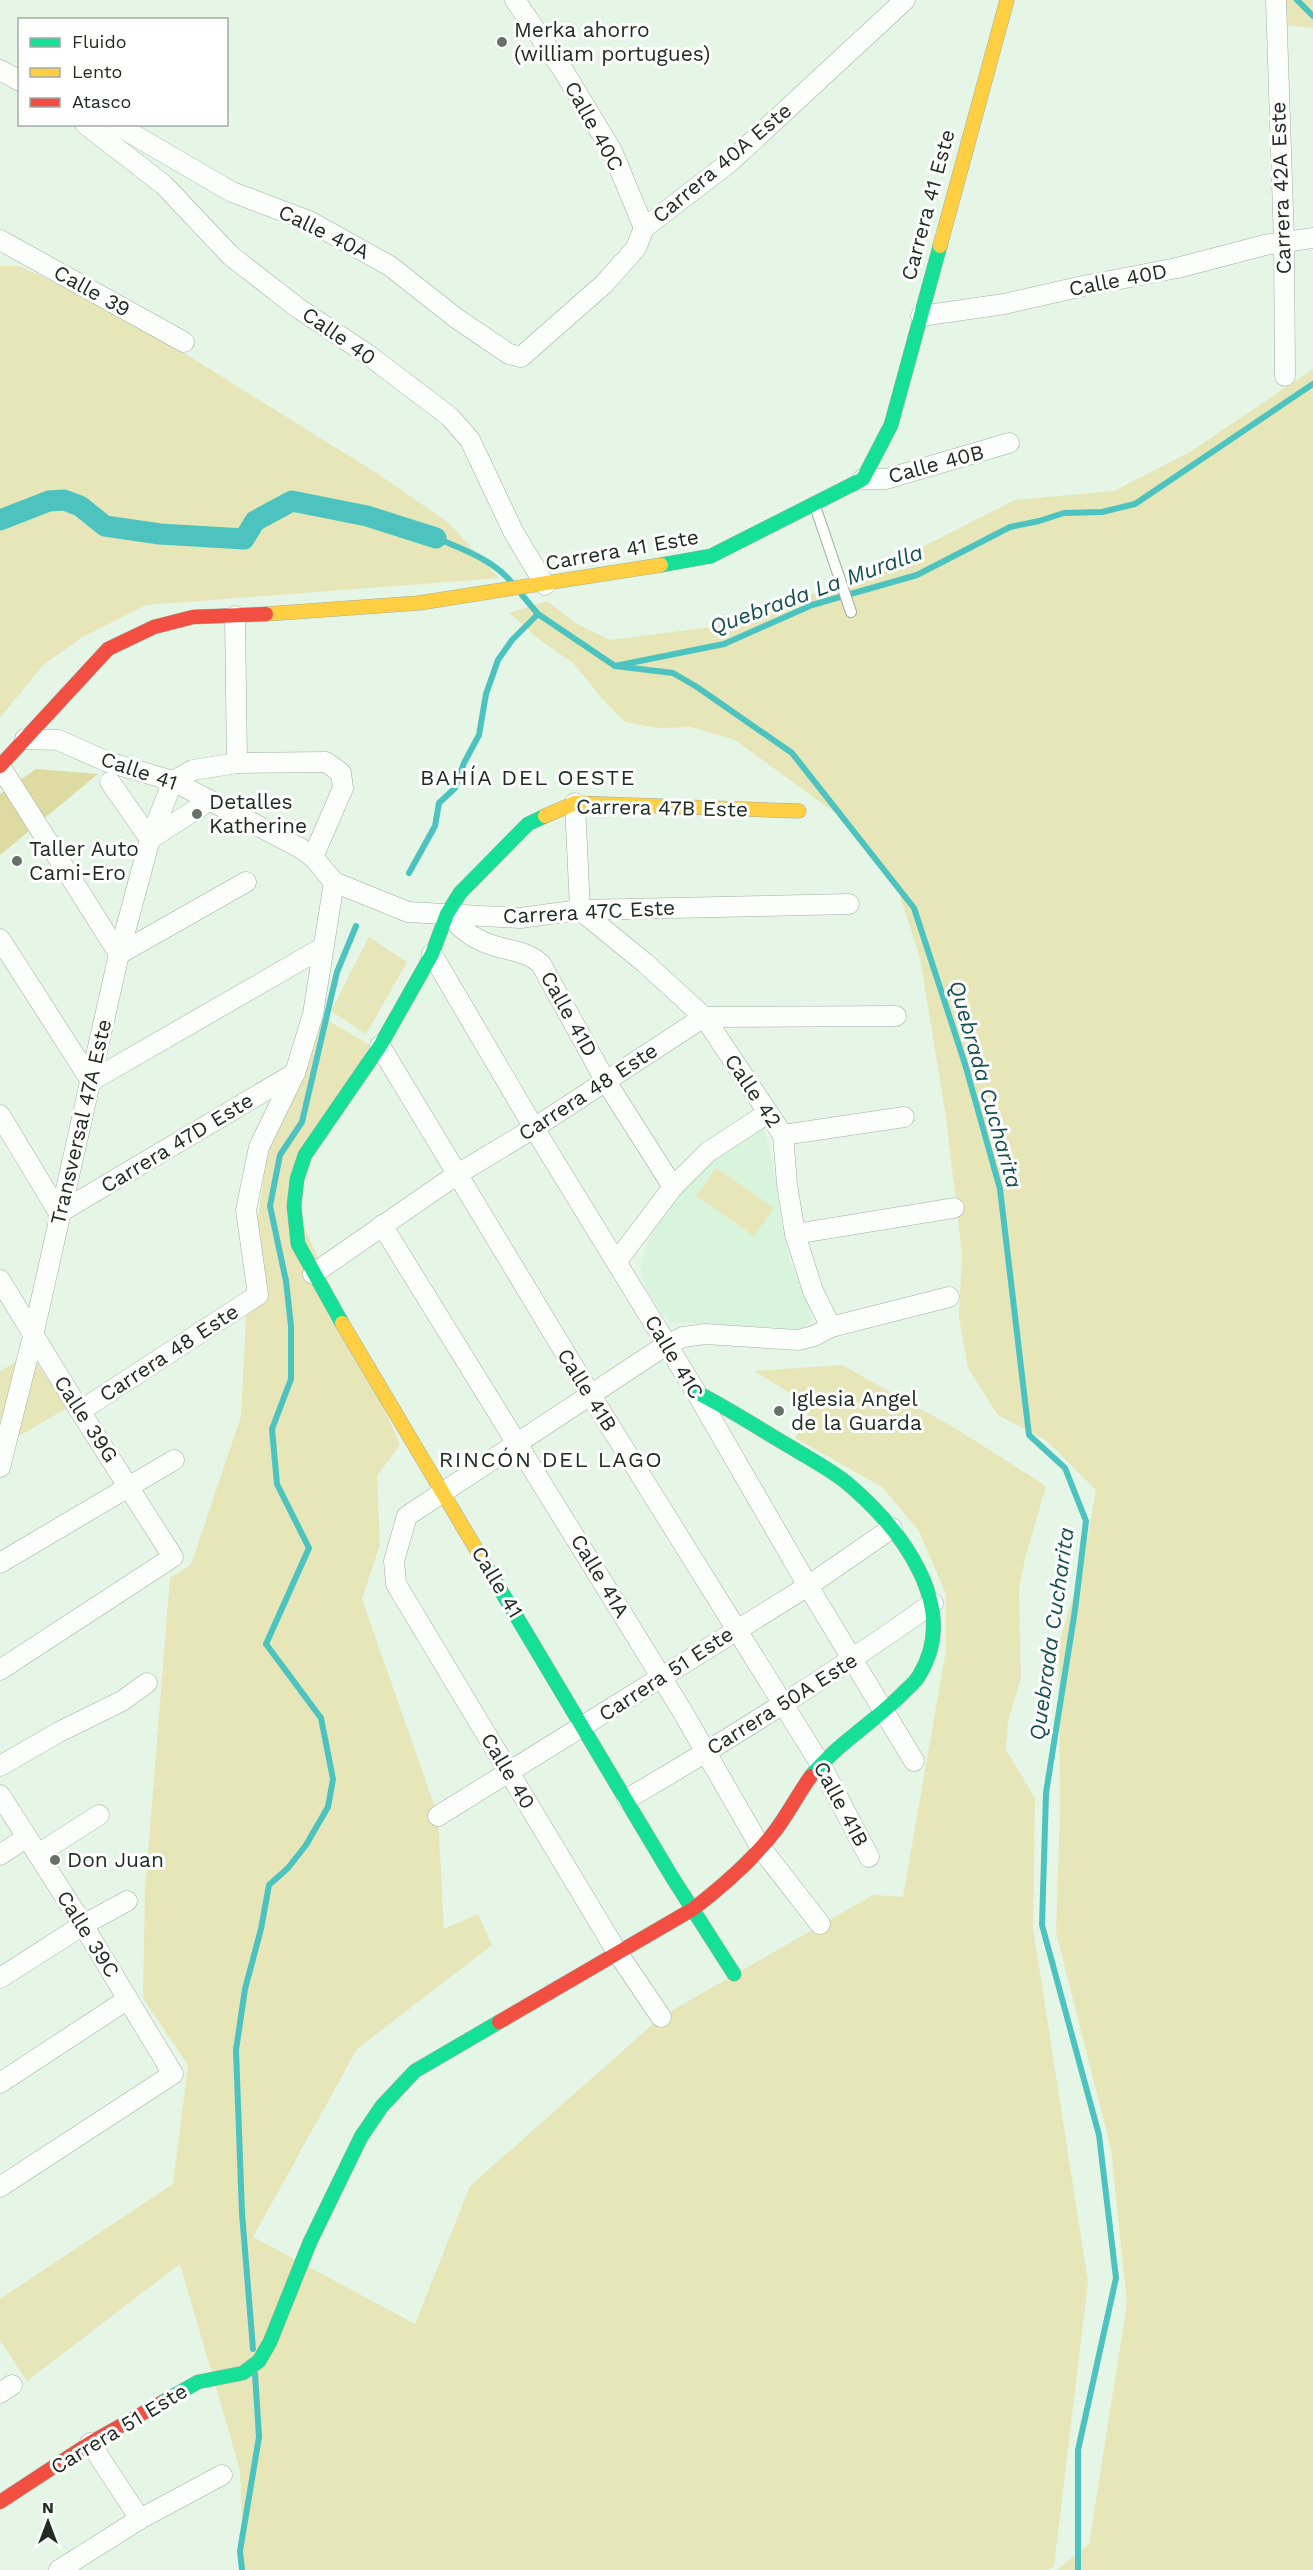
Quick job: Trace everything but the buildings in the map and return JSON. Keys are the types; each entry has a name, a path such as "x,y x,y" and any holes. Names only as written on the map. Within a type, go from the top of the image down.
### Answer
{"street":[{"name":"Calle 40C","path":"515,0 563,70 612,151 644,228"},
{"name":"Carrera 40A Este","path":"521,357 604,284 636,248 644,228 730,162 905,0"},
{"name":"Carrera 41 Este","path":"0,766 68,690 111,647 154,627 193,617 419,603 537,586 711,556 863,479 891,425 978,98 1007,0"},
{"name":"Carrera 42A Este","path":"1276,0 1284,242 1285,376"},
{"path":"0,70 18,80"},
{"name":"Calle 40","path":"88,126 164,185 231,256 298,308 367,354 450,417 470,440 537,586"},
{"name":"Calle 40A","path":"118,126 232,192 309,221 390,266 456,318 509,354 521,357"},
{"name":"Calle 40D","path":"921,316 1004,304 1177,268 1284,242 1313,238"},
{"name":"Calle 39","path":"0,240 184,342"},
{"name":"Calle 40B","path":"863,479 886,480 1009,443"},
{"path":"236,616 237,763"},
{"name":"Calle 41","path":"26,738 58,740 108,762 173,781 313,857 334,882"},
{"path":"173,781 193,770 237,763 326,762 341,772 343,788 313,857"},
{"path":"0,766 119,954 246,882"},
{"name":"Transversal 47A Este","path":"1,1460 33,1336 119,954 150,839 173,781"},
{"path":"110,782 150,839 209,801"},
{"path":"575,803 580,910"},
{"name":"Carrera 47B Este","path":"447,915 460,893 528,824 575,803 799,811"},
{"path":"295,1073 313,1014 334,882"},
{"name":"Carrera 47C Este","path":"334,882 408,912 447,915 520,918 580,910 849,904"},
{"name":"Calle 42","path":"580,910 645,963 704,1017 783,1135 787,1184 795,1234 813,1291 831,1327"},
{"path":"380,1046 432,954 447,915"},
{"name":"Calle 41D","path":"447,915 469,935 489,944 527,953 541,964 605,1080 673,1187"},
{"path":"0,939 91,1081 322,948"},
{"name":"Calle 41C","path":"432,954 534,1128 696,1392 808,1586 914,1761"},
{"path":"704,1017 896,1016"},
{"name":"Carrera 48 Este","path":"313,1274 456,1175 534,1128 704,1017"},
{"name":"Calle 41","path":"380,1046 305,1155 297,1179 294,1206 298,1244 313,1274 672,1877 734,1974"},
{"name":"Calle 41B","path":"380,1046 590,1394 821,1765 869,1857"},
{"name":"Carrera 48 Este","path":"80,1411 258,1294 246,1210 259,1147 295,1073"},
{"name":"Carrera 47D Este","path":"59,1213 295,1073"},
{"path":"617,1262 673,1187 708,1152 768,1113"},
{"path":"0,1115 59,1213"},
{"path":"783,1135 904,1117"},
{"path":"795,1234 954,1208"},
{"name":"Calle 41A","path":"382,1225 661,1677 761,1848 820,1924"},
{"name":"Calle 39G","path":"0,1280 173,1557 0,1670"},
{"path":"444,1491 590,1394 682,1337 705,1334 798,1340 814,1336 831,1327 949,1297"},
{"path":"617,1952 693,1909 720,1889 761,1848 784,1820 805,1782 821,1765 886,1712 922,1673 935,1639 933,1603 914,1559 892,1528 865,1499 845,1481 719,1403 696,1392"},
{"path":"0,1563 174,1460"},
{"name":"Calle 40","path":"444,1491 408,1516 394,1561 396,1584 617,1952 661,2017"},
{"name":"Carrera 51 Este","path":"438,1816 808,1586 892,1528"},
{"name":"Carrera 50A Este","path":"627,1799 784,1705 853,1660 933,1603"},
{"path":"0,1766 59,1732 122,1701 147,1683"},
{"name":"Calle 39C","path":"0,1795 83,1925 173,2074 0,2187"},
{"path":"0,1855 32,1846 99,1815"},
{"path":"0,1978 83,1925 127,1901"},
{"name":"Carrera 51 Este","path":"0,2502 90,2443 198,2382 243,2373 259,2361 270,2342 310,2242 348,2162 361,2137 382,2106 415,2071 617,1952"},
{"path":"0,2083 128,1999"},
{"path":"90,2443 140,2519"},
{"path":"59,2570 140,2519 222,2475"}],"lane":[{"path":"813,503 851,612"}],"shaded area":[{"path":"1282,0 1313,0 1313,28 1283,25"},
{"path":"0,266 19,266 115,310 378,474 449,523 499,578 146,605 81,638 43,665 0,718"},
{"path":"1313,369 1313,2570 1057,2570 1089,2544 1127,2303 1111,2149 1056,1932 1060,1810 1059,1643 1082,1568 1096,1490 1046,1440 998,1415 968,1368 959,1317 962,1254 946,1117 920,958 898,890 841,817 735,740 691,727 657,728 625,722 574,664 540,640 509,613 547,601 577,624 610,640 712,627 865,576 1015,500 1114,491 1190,452"},
{"path":"36,769 98,774 0,855 0,794"},
{"path":"369,937 407,962 366,1034 331,1011"},
{"path":"322,1017 370,1045 287,1188 400,1445 377,1476 380,1545 362,1599 438,1816 444,1929 478,1914 492,1945 357,2049 253,2237 415,2324 470,2186 661,2017 873,1895 903,1897 946,1650 946,1594 919,1531 882,1487 795,1438 811,1406 754,1371 842,1365 955,1428 1046,1486 1025,1559 1019,1589 1021,1677 1008,1721 1006,1750 1035,1798 1033,1928 1088,2282 1054,2566 1048,2570 244,2570 240,2470 180,2264 27,2381 0,2340 0,2299 173,2184 188,2065 143,1998 145,1891 170,1578 191,1565 241,1416 247,1297 267,1153"},
{"path":"762,1122 773,1164 781,1223 791,1264 810,1308 811,1320 802,1329 670,1322 646,1290 640,1264 654,1228 677,1196 716,1157"},
{"path":"716,1168 774,1208 754,1236 696,1196"},
{"path":"31,1354 67,1408 5,1444 0,1435 0,1371"}],"waterway":[{"path":"1297,0 1313,16"},
{"name":"Quebrada La Muralla","path":"522,595 538,614 615,666 724,644 812,605 917,575 1010,527 1064,513 1102,512 1135,504 1313,384"},
{"path":"0,520 49,501 64,500 80,506 105,526 160,534 244,539 255,521 292,501 367,516 436,538"},
{"name":"Quebrada La Muralla","path":"436,538 487,562 512,583"},
{"path":"409,873 435,826 439,803 455,788 464,763 479,735 486,694 498,660 512,640 538,614"},
{"name":"Quebrada Cucharita","path":"615,666 673,673 792,753 914,908 965,1064 1000,1189 1029,1435 1065,1468 1086,1521 1075,1610 1046,1793 1042,1925 1099,2135 1116,2278 1078,2450 1078,2570"},
{"path":"253,2349 242,2213 236,2050 245,1989 261,1929 269,1885 288,1868 306,1845 328,1807 333,1779 321,1718 266,1644 309,1548 277,1484 272,1429 291,1379 291,1326 286,1281 270,1206 280,1155 302,1122 337,972 356,926"},
{"path":"242,2570 240,2551 259,2437 255,2374"}],"traffic: fast":[{"path":"661,565 711,556 863,479 891,425 940,246"},
{"path":"342,1323 298,1244 294,1206 297,1179 305,1155 380,1046 432,954 447,914 460,893 528,824 545,816"},
{"path":"696,1392 821,1465 847,1483 867,1501 904,1545 929,1595 933,1621 931,1648 918,1677 891,1705 832,1754 811,1776"},
{"path":"485,1564 672,1877 734,1974"},
{"path":"161,2403 198,2382 243,2373 259,2361 270,2342 310,2242 361,2137 382,2106 415,2071 499,2022"}],"traffic: slow":[{"path":"940,246 1007,0"},
{"path":"266,614 419,603 661,565"},
{"path":"545,816 575,803 799,811"},
{"path":"342,1323 485,1564"}],"traffic: jam":[{"path":"0,766 108,649 154,627 193,617 266,614"},
{"path":"499,2022 693,1909 737,1873 757,1853 780,1824 811,1776"},
{"path":"0,2502 90,2443 161,2403"}],"place":[{"name":"Merka ahorro (william portugues)","path":"502,42"},
{"name":"Detalles Katherine","path":"197,814"},
{"name":"Taller Auto Cami-Ero","path":"17,861"},
{"name":"Iglesia Angel de la Guarda","path":"779,1411"},
{"name":"Don Juan","path":"55,1860"}],"district":[{"name":"BAHÍA DEL OESTE","path":"528,777"},
{"name":"RINCÓN DEL LAGO","path":"551,1459"}]}
